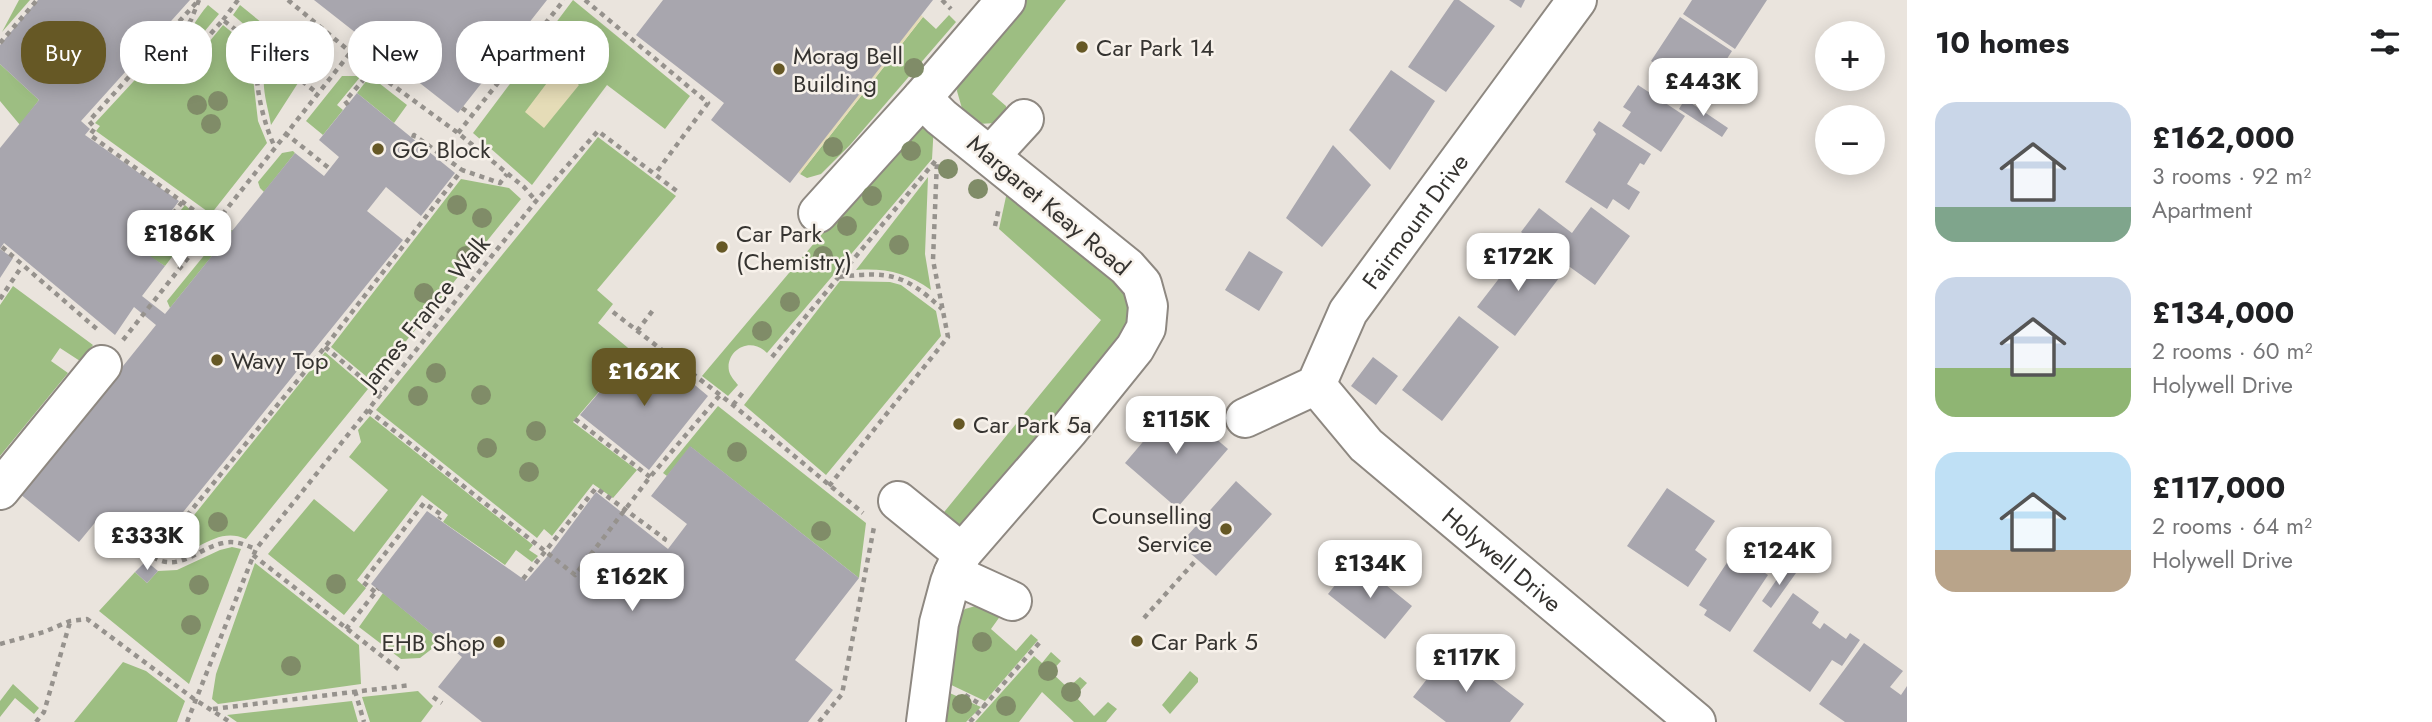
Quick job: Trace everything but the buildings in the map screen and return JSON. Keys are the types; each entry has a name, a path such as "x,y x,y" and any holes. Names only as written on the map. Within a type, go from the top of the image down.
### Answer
{"street":[{"path":"818,213 1006,0"},
{"name":"Fairmount Drive","path":"1316,385 1348,312 1577,0"},
{"name":"Margaret Keay Road","path":"922,98 941,117 992,155 1127,267 1142,284 1149,306 1146,328 1135,348 958,564 939,623 926,722"},
{"path":"992,155 1024,119"},
{"path":"0,490 95,363"},
{"path":"1245,418 1316,385"},
{"name":"Holywell Drive","path":"1316,385 1366,445 1696,722"},
{"path":"883,515 1012,601"}],"path":[{"path":"0,43 37,0"},
{"path":"198,1 191,20 166,57 180,68 238,0"},
{"path":"288,0 348,50"},
{"path":"458,133 564,0"},
{"path":"585,0 708,103 655,174 678,192"},
{"path":"942,0 950,8"},
{"path":"198,1 87,123 95,128 90,135 213,224"},
{"path":"2,247 22,266 95,363 213,224 348,56"},
{"path":"259,84 267,131 275,145"},
{"path":"306,84 317,93"},
{"path":"348,105 345,102 360,84"},
{"path":"392,84 458,133 524,187 536,201"},
{"path":"462,108 472,115"},
{"name":"James France Walk","path":"187,722 256,549 536,201 598,131 655,174"},
{"path":"285,132 330,169"},
{"path":"413,138 414,135 462,170 500,183 507,174"},
{"path":"772,357 937,158 933,260 948,337 829,486"},
{"path":"146,559 153,557 325,347 462,170"},
{"path":"131,239 147,247 183,201"},
{"path":"0,299 22,266"},
{"path":"838,277 900,277 924,292 943,309"},
{"path":"637,331 654,309"},
{"path":"613,312 733,405 829,486 883,515 875,522 842,694 819,722"},
{"path":"325,347 381,394"},
{"path":"676,370 681,365"},
{"path":"733,405 744,391"},
{"path":"368,410 569,573 575,575 650,477 720,396"},
{"path":"575,419 610,443 650,477"},
{"path":"523,579 596,488 665,540 662,544"},
{"path":"346,629 377,591 363,582 424,503 442,515 439,519"},
{"path":"153,557 161,562 175,564 222,543 238,542 256,549"},
{"path":"253,555 401,671"},
{"path":"1144,618 1197,559"},
{"path":"0,644 44,632 70,621 87,619 194,699 230,722"},
{"path":"36,722 44,712 70,621"},
{"path":"970,722 1040,642"},
{"path":"212,709 411,685"},
{"path":"355,691 364,722"},
{"path":"433,697 442,703"}],"green space":[{"path":"19,0 30,0 2,32"},
{"path":"573,0 599,21 557,21"},
{"path":"1018,0 1066,0 992,94 1006,106 1007,115 997,123 977,124 963,112 957,91 959,73"},
{"path":"208,5 219,14 212,22 196,21"},
{"path":"240,5 260,21 240,21 233,15"},
{"path":"949,15 956,22 850,145 821,174 807,178 800,174 923,17 936,29"},
{"path":"223,25 226,27 226,84 254,84 258,121 267,143 211,214 96,131 100,126 95,123 131,84 212,84 212,38"},
{"path":"609,30 690,96 665,129 607,85 532,185 473,133 510,84 609,84"},
{"path":"0,64 39,100 20,125 0,101"},
{"path":"342,76 348,76 348,84 354,84 337,105 343,110 323,135 306,121"},
{"path":"264,84 297,84 271,125"},
{"path":"364,84 380,84 407,105 394,123 357,93"},
{"path":"934,124 932,159 767,353 753,345 740,348 731,357 729,371 738,385 728,396 702,376 897,145 918,125"},
{"path":"598,137 676,196 597,290 613,304 598,323 633,352 573,422 637,470 613,498 593,484 552,536 544,529 537,538 376,410"},
{"path":"282,153 295,153 264,192 258,182"},
{"path":"928,177 925,254 931,290 896,273 856,270"},
{"path":"1010,178 1134,289 1139,323 961,543 936,522 1101,320 999,229"},
{"path":"461,179 509,188 521,199 373,382 331,347"},
{"path":"185,205 201,219 165,266 145,254"},
{"path":"233,230 170,308 167,301 224,231"},
{"path":"840,281 890,282 901,285 936,311 941,336 826,475 744,405"},
{"path":"13,286 93,345 80,361 60,348 51,361 68,373 0,456 0,305"},
{"path":"325,352 368,389 246,539 224,536 183,553 162,555"},
{"path":"718,406 866,523 859,578 691,447 667,476 663,473"},
{"path":"370,416 533,545 529,550 538,556 532,562 516,550 505,565 443,522 448,515 422,495 357,580 366,588 344,615 268,554 314,499 354,532 388,490 349,457 361,442 358,430"},
{"path":"232,547 241,549 189,684 99,611 135,572 147,583 158,571 177,570"},
{"path":"255,563 359,645 361,684 218,704 212,699 216,674"},
{"path":"383,593 442,641 420,658 401,659 359,627"},
{"path":"979,605 1001,615 991,629 1016,651 1031,634 1038,640 985,701 945,682 956,620 965,609"},
{"path":"1051,652 1061,661 1051,672 1068,688 1080,677 1087,683 1075,696 1094,716 1108,702 1117,709 1106,722 1074,722 1042,692 1019,722 975,722 1034,656 1042,663"},
{"path":"123,662 146,671 185,701 177,722 74,722"},
{"path":"1190,671 1198,678 1198,682 1170,714 1162,705"},
{"path":"13,684 39,708 34,714 15,698 0,717 0,701"},
{"path":"943,690 981,707 966,722 938,722"},
{"path":"418,691 433,706 421,722 370,722 362,697"},
{"path":"352,701 358,722 237,722 227,715"}],"sand":[{"path":"921,15 923,17 800,174 798,172"},
{"path":"546,84 579,85 544,128 525,112"}],"place":[{"name":"Car Park 14","path":"1082,47"},
{"name":"Morag Bell Building","path":"779,69"},
{"name":"GG Block","path":"378,149"},
{"name":"Car Park (Chemistry)","path":"722,247"},
{"name":"Wavy Top","path":"217,360"},
{"name":"Car Park 5a","path":"959,424"},
{"name":"Counselling Service","path":"1226,529"},
{"name":"Car Park 5","path":"1137,641"},
{"name":"EHB Shop","path":"499,642"}]}
